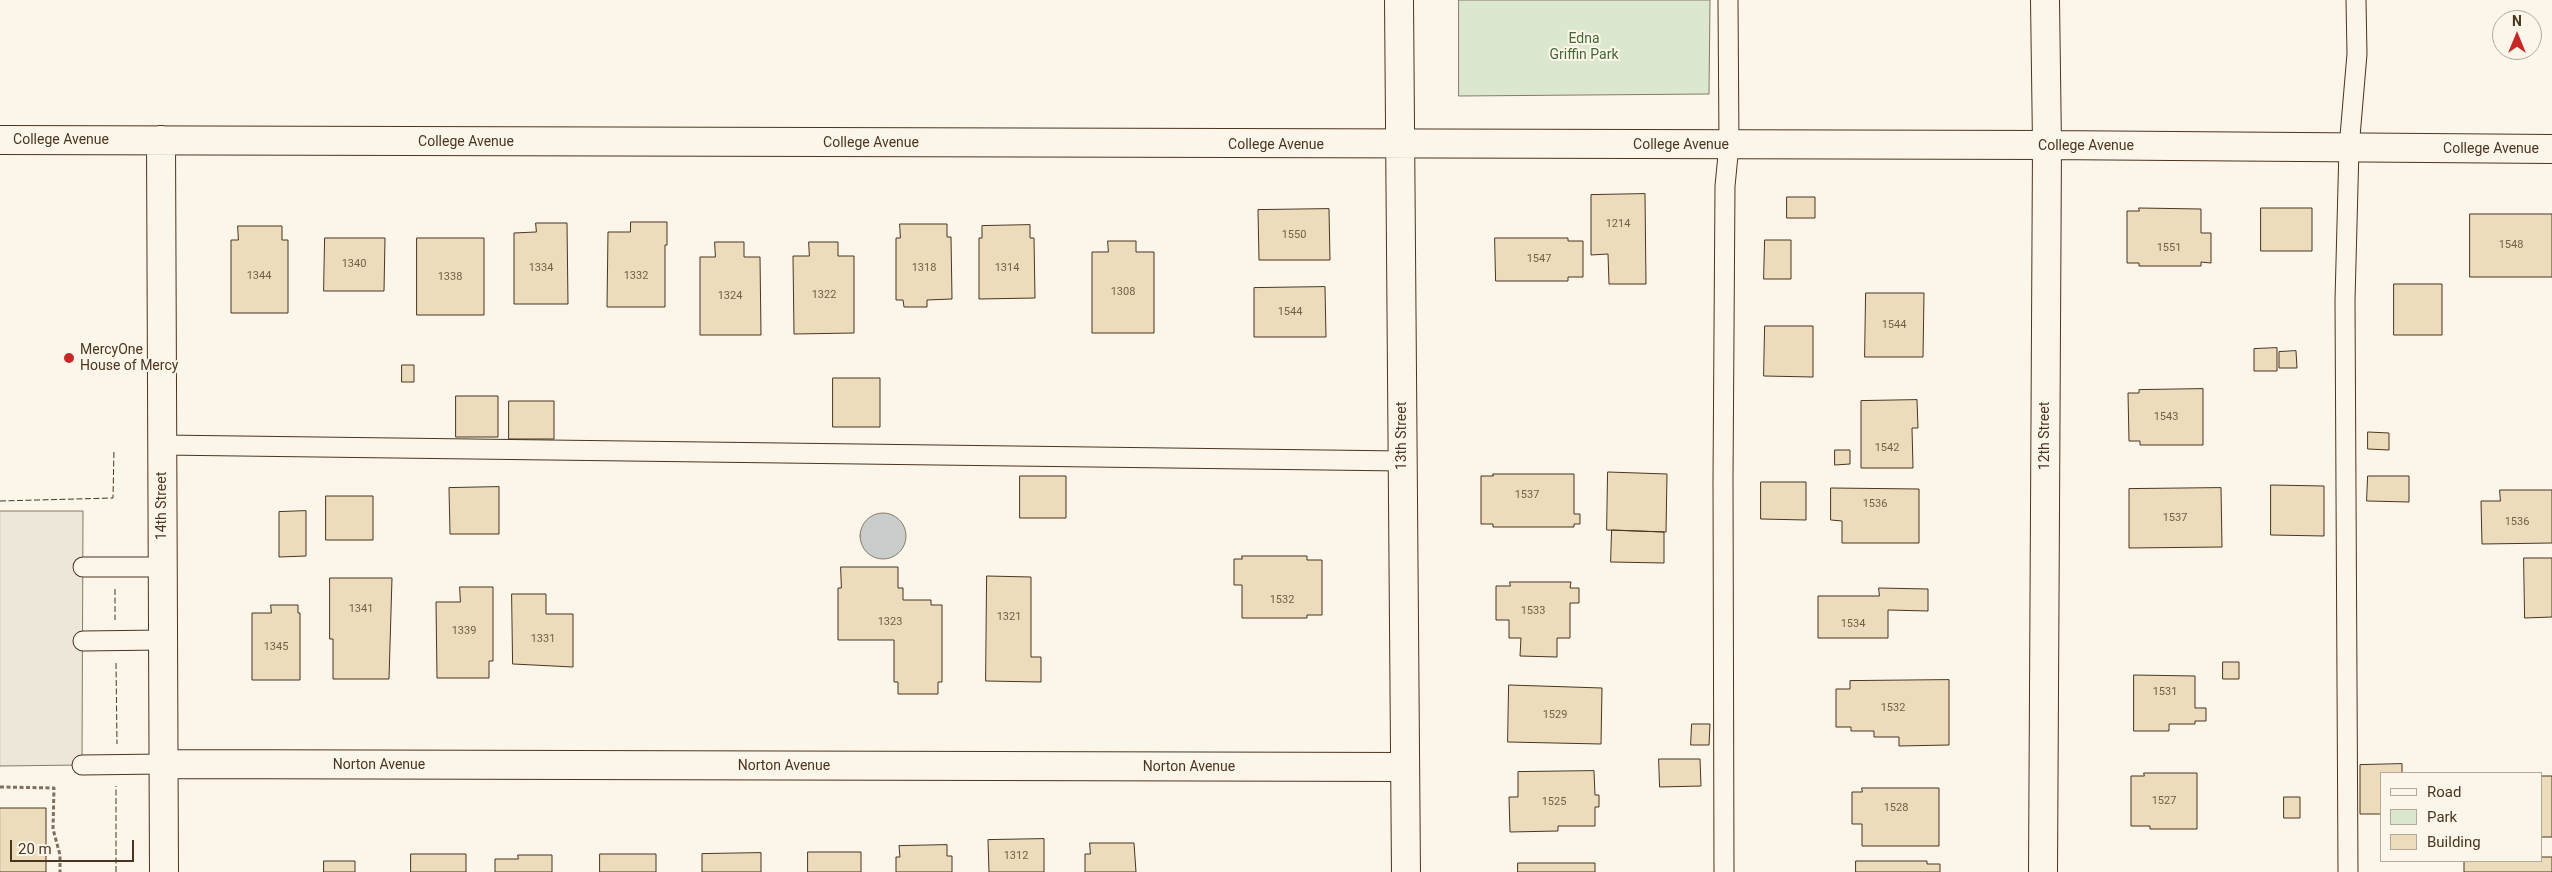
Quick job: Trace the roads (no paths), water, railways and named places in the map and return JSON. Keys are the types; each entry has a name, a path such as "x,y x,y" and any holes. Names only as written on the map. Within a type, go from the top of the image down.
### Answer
{"street":[{"name":"13th Street","path":"1399,0 1406,872"},
{"name":"12th Street","path":"2043,872 2047,145 2045,0"},
{"name":"College Avenue","path":"0,140 1400,145 2047,145 2552,149"},
{"name":"14th Street","path":"161,140 164,872"},
{"name":"Norton Avenue","path":"163,764 1405,767"}],"lane":[{"path":"1724,872 1722,479 1725,186 1729,145 1728,0"},
{"path":"2348,872 2345,300 2350,148 2357,54 2356,0"},
{"path":"162,445 1402,461"},
{"path":"83,567 162,567"},
{"path":"83,641 162,640"},
{"path":"82,765 163,764"}],"place":[{"name":"MercyOne House of Mercy","path":"69,358"}],"park label":[{"name":"Edna Griffin Park","path":"1584,48"}]}
